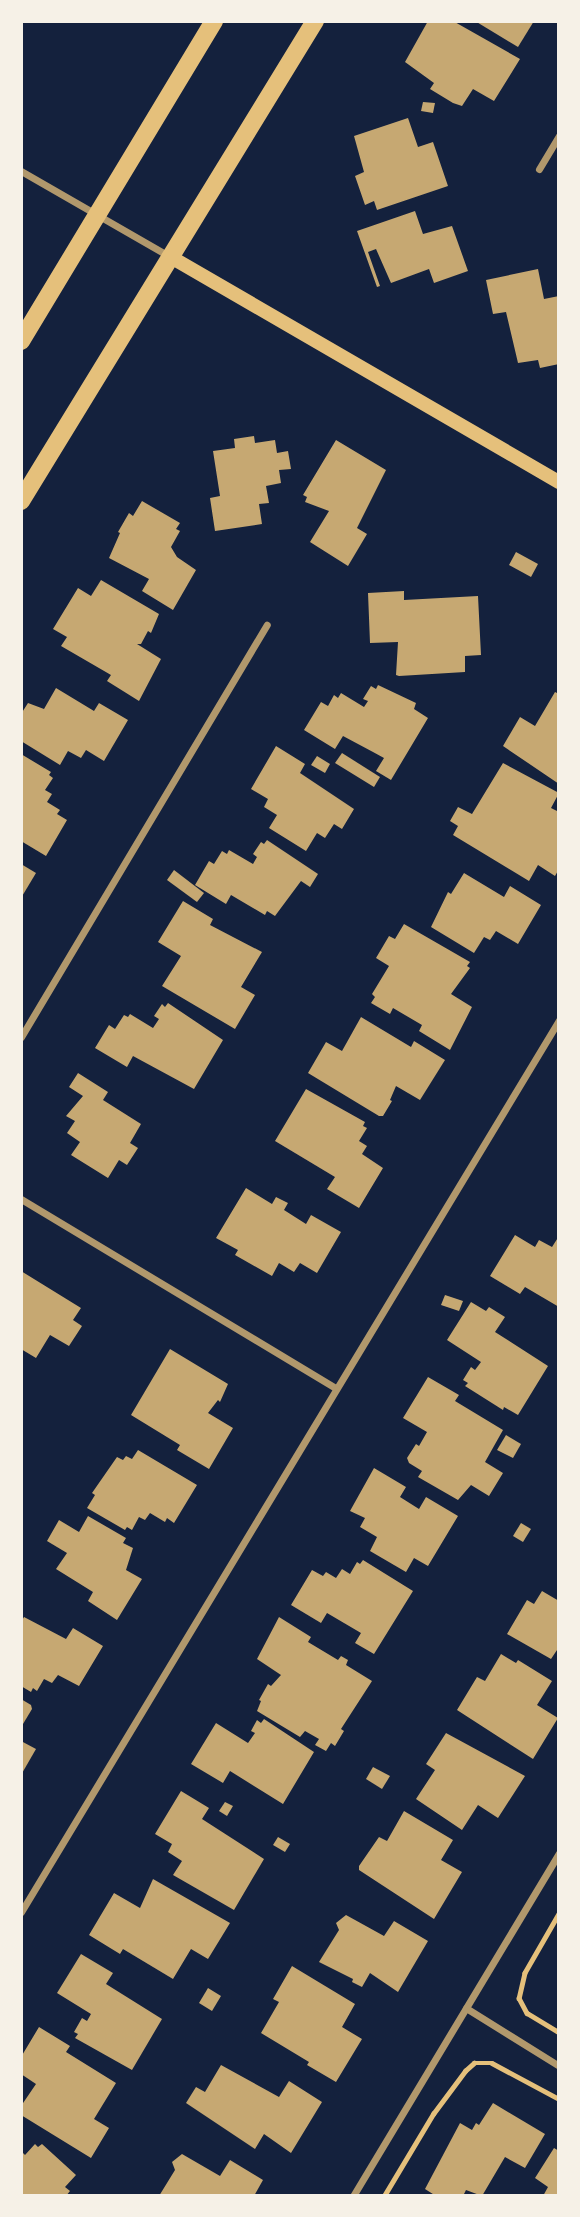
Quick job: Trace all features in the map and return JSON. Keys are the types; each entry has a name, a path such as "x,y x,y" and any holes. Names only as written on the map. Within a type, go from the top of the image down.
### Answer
{"main road":[{"path":"21,341 214,21"},
{"path":"21,501 315,21"},
{"path":"169,256 559,482"}],"street":[{"path":"539,170 559,136"},
{"path":"21,171 169,256"},
{"path":"21,1037 267,625"},
{"path":"21,1912 559,1020"},
{"path":"21,1199 335,1388"},
{"path":"353,2196 559,1853"},
{"path":"466,2008 559,2066"}],"path":[{"path":"559,1914 525,1973 519,1998 527,2013 559,2032"},
{"path":"384,2196 433,2114 474,2063 492,2063 559,2099"}],"building":[{"path":"428,21 453,21 520,59 494,101 473,89 462,106 453,103 430,89 434,83 405,62"},
{"path":"475,21 534,21 518,47"},
{"path":"423,102 435,103 433,113 421,111"},
{"path":"408,118 418,147 433,142 448,186 377,210 374,201 365,205 355,176 364,172 354,136"},
{"path":"415,211 423,234 452,226 468,271 434,283 429,269 391,283 376,249 368,252 380,286 377,287 357,231"},
{"path":"538,269 544,299 559,296 559,364 540,368 538,360 518,363 506,312 493,314 486,280"},
{"path":"254,436 255,443 275,440 277,453 288,451 291,469 279,470 281,483 266,486 269,503 259,504 262,524 215,531 210,498 220,496 213,451 235,448 234,439"},
{"path":"336,440 386,470 357,528 367,534 348,566 310,542 329,511 305,502 307,497 303,495"},
{"path":"142,501 180,523 176,529 180,531 171,547 177,557 196,570 173,610 142,591 149,579 109,558 120,533 118,532 129,513 133,516"},
{"path":"516,552 538,564 531,577 509,565"},
{"path":"101,580 159,614 151,633 148,631 141,644 137,644 161,659 139,701 107,681 111,675 61,646 67,637 53,629 78,588 91,596"},
{"path":"404,591 404,600 478,596 481,655 465,656 465,672 399,676 396,675 398,642 370,643 368,593"},
{"path":"378,685 416,703 414,709 428,718 391,780 376,771 384,758 343,736 335,749 304,730 321,702 328,706 334,695 338,698 341,693 364,707 368,701 363,699 371,686 376,689"},
{"path":"56,688 94,711 99,703 128,720 104,761 86,750 81,758 68,751 60,765 21,741 21,714 28,703 44,709"},
{"path":"555,692 559,694 559,784 503,746 520,717 535,726"},
{"path":"276,746 305,764 300,773 354,809 342,829 334,824 325,838 317,833 306,851 269,828 277,815 264,807 268,799 251,789"},
{"path":"342,753 380,777 374,787 335,763"},
{"path":"21,754 51,772 49,775 53,778 45,790 52,794 47,802 60,810 57,814 67,820 46,856 21,841"},
{"path":"317,756 330,764 325,773 311,765"},
{"path":"503,763 559,793 551,808 559,812 559,869 555,876 538,865 529,881 453,835 458,826 450,821 458,807 472,814"},
{"path":"267,840 318,874 310,887 301,881 275,916 267,911 265,915 231,895 226,904 195,885 209,861 214,864 222,851 227,854 229,850 253,864 257,857 253,854 261,842 264,844"},
{"path":"21,864 36,873 21,898"},
{"path":"174,870 204,893 197,902 167,880"},
{"path":"464,873 504,897 510,886 541,905 518,944 496,931 490,940 484,937 474,953 431,927 448,892 451,894"},
{"path":"183,901 213,919 210,925 262,952 241,987 255,995 235,1029 162,986 181,956 158,942"},
{"path":"404,924 470,962 467,966 470,968 451,994 472,1007 450,1050 419,1031 422,1025 393,1008 390,1014 371,1003 375,997 372,994 389,966 376,958 389,936 395,939"},
{"path":"168,1003 223,1040 194,1089 133,1056 127,1067 95,1048 109,1025 115,1029 124,1015 128,1017 130,1014 153,1028 159,1019 154,1016 162,1004 165,1007"},
{"path":"361,1017 411,1047 414,1041 445,1060 420,1100 396,1086 390,1100 392,1101 383,1116 379,1116 308,1073 326,1042 342,1051"},
{"path":"78,1073 108,1092 103,1100 141,1124 130,1143 138,1148 127,1165 119,1160 108,1178 71,1155 80,1142 67,1133 75,1121 66,1116 83,1096 69,1087"},
{"path":"306,1089 365,1122 363,1126 367,1128 359,1141 367,1146 362,1154 383,1168 359,1208 327,1189 335,1177 275,1141"},
{"path":"246,1188 272,1204 276,1197 288,1203 284,1210 306,1224 311,1215 341,1232 317,1273 300,1263 294,1272 279,1263 272,1276 235,1255 238,1250 216,1238"},
{"path":"515,1235 535,1247 539,1240 552,1247 559,1236 559,1307 525,1287 520,1294 490,1276"},
{"path":"21,1271 81,1308 73,1320 82,1326 69,1346 50,1335 36,1358 21,1349"},
{"path":"445,1295 463,1301 459,1311 441,1305"},
{"path":"471,1302 486,1311 489,1307 505,1317 495,1332 548,1366 518,1415 504,1407 503,1410 465,1386 468,1383 463,1380 471,1367 475,1370 481,1362 447,1340"},
{"path":"170,1349 228,1384 220,1402 218,1400 208,1413 233,1428 209,1469 177,1450 180,1445 131,1415"},
{"path":"428,1377 459,1395 455,1401 503,1430 485,1462 503,1473 489,1496 471,1485 458,1500 418,1477 422,1471 409,1463 407,1458 416,1444 419,1446 427,1432 403,1418"},
{"path":"506,1435 521,1444 513,1458 497,1450"},
{"path":"138,1450 197,1485 174,1523 167,1518 165,1522 150,1513 145,1520 139,1517 132,1530 127,1527 125,1530 87,1508 95,1495 92,1493 117,1457 123,1460 126,1456 132,1459"},
{"path":"374,1468 406,1487 400,1497 419,1509 426,1497 458,1516 428,1566 414,1558 406,1572 370,1551 377,1537 360,1527 365,1518 350,1511"},
{"path":"88,1516 126,1538 123,1543 133,1548 126,1570 142,1579 117,1620 88,1601 93,1592 56,1569 67,1553 47,1541 59,1520 79,1532"},
{"path":"521,1523 531,1529 523,1542 513,1536"},
{"path":"363,1560 413,1591 374,1654 355,1643 361,1633 327,1613 321,1623 291,1605 312,1570 323,1576 326,1572 336,1578 342,1569 350,1574 357,1562 360,1564"},
{"path":"542,1591 559,1601 559,1647 551,1659 507,1634 527,1600 534,1604"},
{"path":"24,1617 66,1639 73,1628 103,1646 79,1686 58,1675 52,1683 44,1679 37,1691 33,1688 31,1692 21,1686 21,1622"},
{"path":"279,1617 311,1637 308,1642 338,1660 341,1656 348,1660 346,1665 372,1681 341,1729 344,1731 335,1746 331,1743 326,1751 315,1745 319,1739 305,1731 300,1737 257,1711 261,1701 259,1700 268,1684 271,1686 281,1675 257,1659"},
{"path":"501,1654 516,1663 518,1660 552,1681 537,1705 558,1718 533,1759 457,1710 477,1677 485,1681"},
{"path":"21,1699 31,1705 32,1709 23,1724"},
{"path":"264,1719 314,1752 283,1804 230,1771 223,1783 191,1764 216,1723 248,1743 255,1733 251,1731 257,1720 261,1723"},
{"path":"446,1733 525,1776 498,1818 478,1805 462,1830 416,1799 435,1770 426,1764"},
{"path":"21,1741 36,1749 21,1775"},
{"path":"373,1767 390,1776 382,1789 366,1779"},
{"path":"181,1791 209,1808 202,1819 264,1859 234,1910 173,1875 182,1861 168,1852 172,1844 155,1834"},
{"path":"225,1802 233,1806 227,1816 219,1811"},
{"path":"404,1811 453,1840 441,1860 462,1872 434,1919 359,1870 379,1837 387,1841"},
{"path":"278,1837 290,1844 285,1852 273,1845"},
{"path":"153,1879 230,1923 208,1959 191,1949 173,1979 123,1949 120,1954 89,1935 114,1893 140,1908"},
{"path":"346,1915 384,1936 394,1921 428,1941 398,1992 370,1973 362,1987 352,1982 353,1979 319,1962 339,1930 336,1923"},
{"path":"81,1954 113,1973 106,1984 162,2019 132,2070 75,2038 78,2034 74,2032 82,2018 87,2021 91,2014 57,1993"},
{"path":"292,1966 355,2004 342,2027 362,2039 336,2082 261,2033 279,2002 273,1999"},
{"path":"208,1988 221,1996 212,2011 199,2003"},
{"path":"39,2027 70,2046 66,2052 116,2083 94,2119 109,2128 91,2158 21,2115 21,2106 36,2084 21,2074 21,2057"},
{"path":"221,2065 279,2097 289,2081 322,2102 291,2153 264,2134 255,2149 186,2103 196,2087 205,2092"},
{"path":"493,2103 545,2134 525,2168 505,2157 482,2196 466,2190 463,2196 436,2196 425,2189 460,2123 472,2130 476,2123 479,2125"},
{"path":"35,2144 38,2147 42,2144 76,2175 65,2187 70,2191 66,2196 21,2196 21,2151 25,2155"},
{"path":"554,2148 559,2151 559,2196 543,2196 548,2187 535,2178"},
{"path":"182,2154 220,2176 230,2160 263,2180 254,2196 159,2196 175,2170 172,2162"}]}
